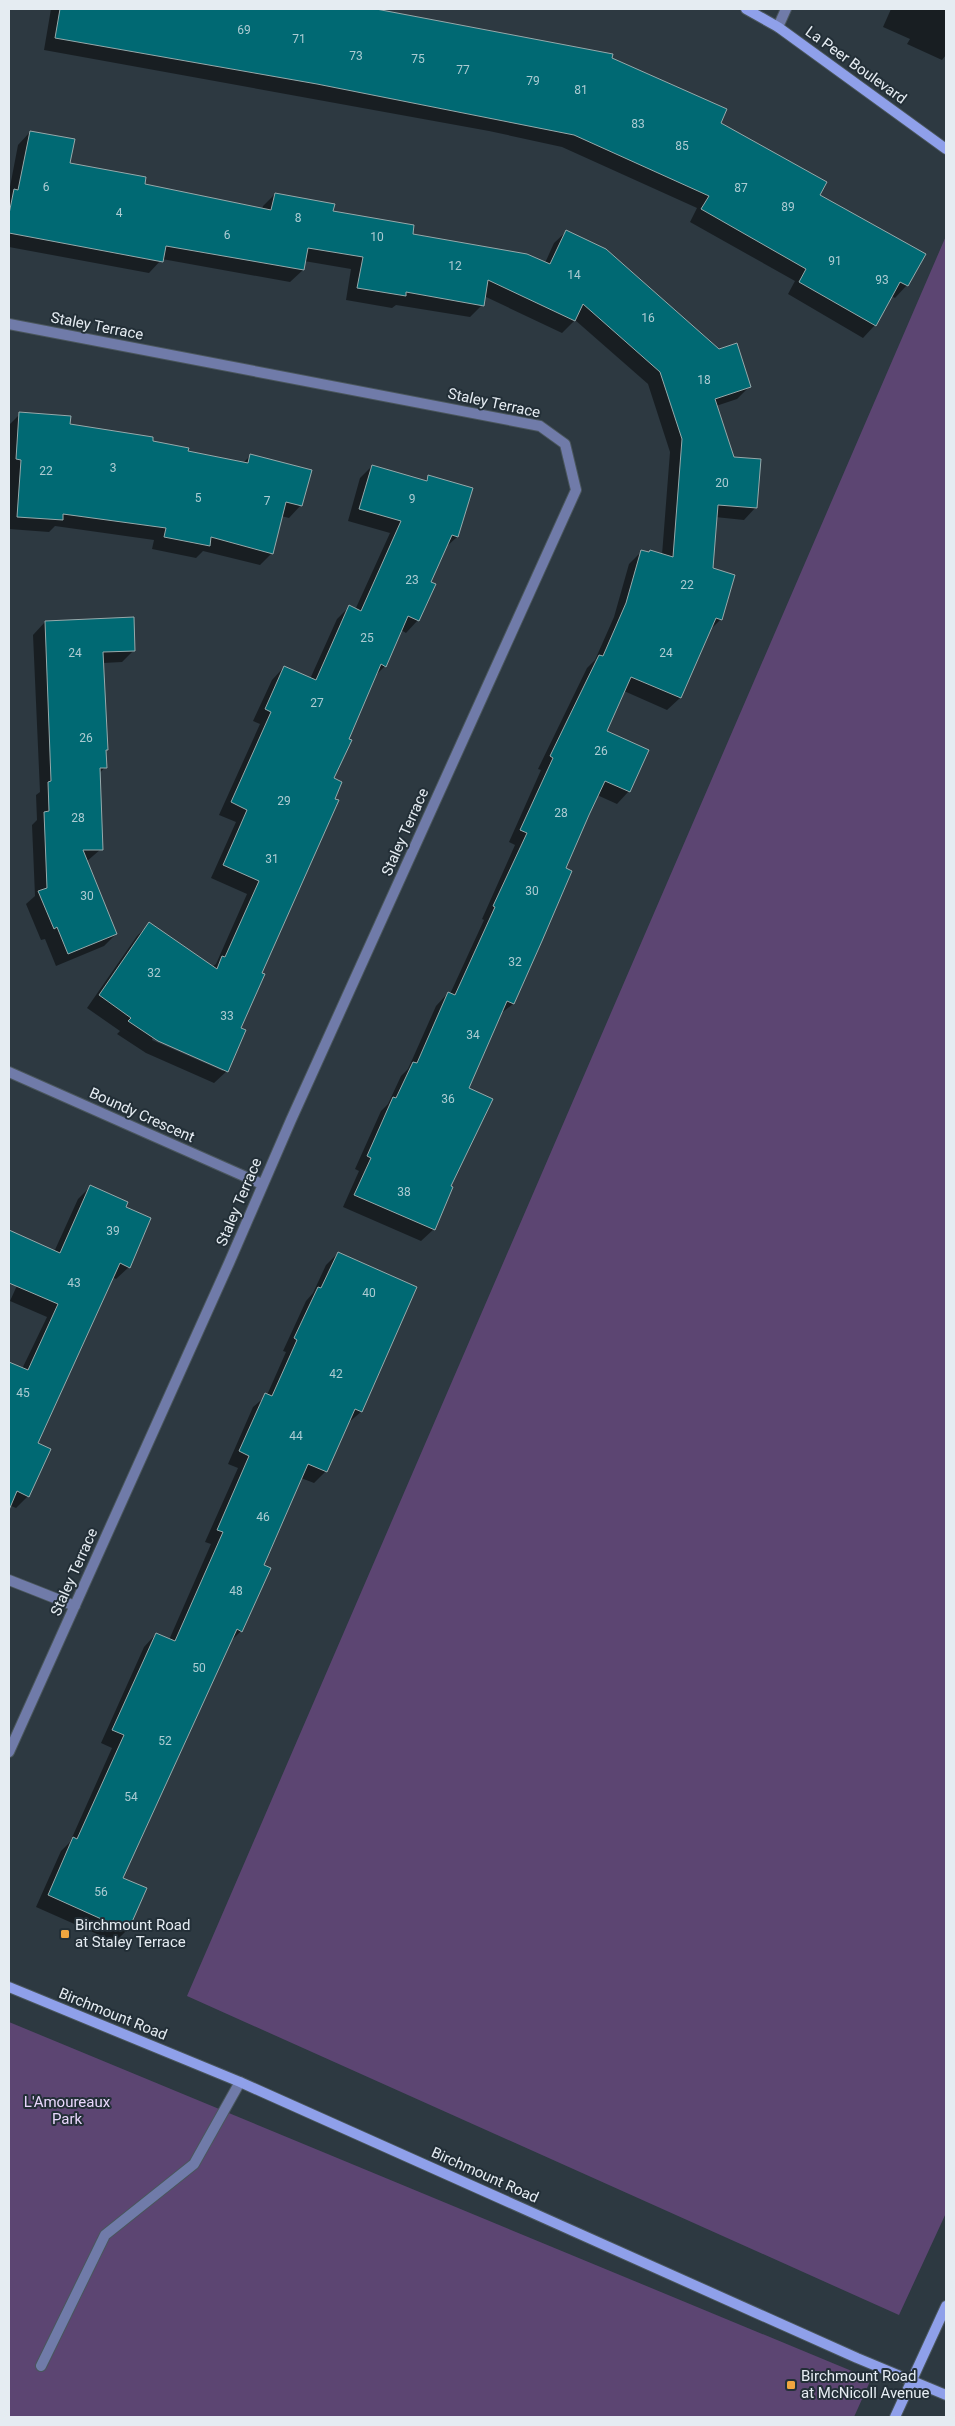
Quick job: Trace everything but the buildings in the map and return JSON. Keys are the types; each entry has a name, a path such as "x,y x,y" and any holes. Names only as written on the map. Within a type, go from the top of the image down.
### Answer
{"main road":[{"name":"La Peer Boulevard","path":"746,9 778,27 946,149"},
{"name":"Birchmount Road","path":"9,1987 240,2082 856,2358 946,2395"},
{"path":"895,2417 946,2306"}],"street":[{"path":"778,27 786,9"},
{"name":"Staley Terrace","path":"9,324 540,426 565,444 576,490 262,1184 9,1752"},
{"name":"Boundy Crescent","path":"9,1072 262,1184"},
{"path":"9,1580 75,1606"},
{"path":"41,2366 104,2235 194,2164 240,2082"}],"green space":[{"path":"946,236 946,2213 899,2315 187,1996"},
{"name":"L'Amoureaux Park","path":"9,2022 871,2379 854,2417 9,2417"}],"place":[{"name":"Birchmount Road at Staley Terrace","path":"65,1934"},
{"name":"Birchmount Road at McNicoll Avenue","path":"791,2385"}]}
